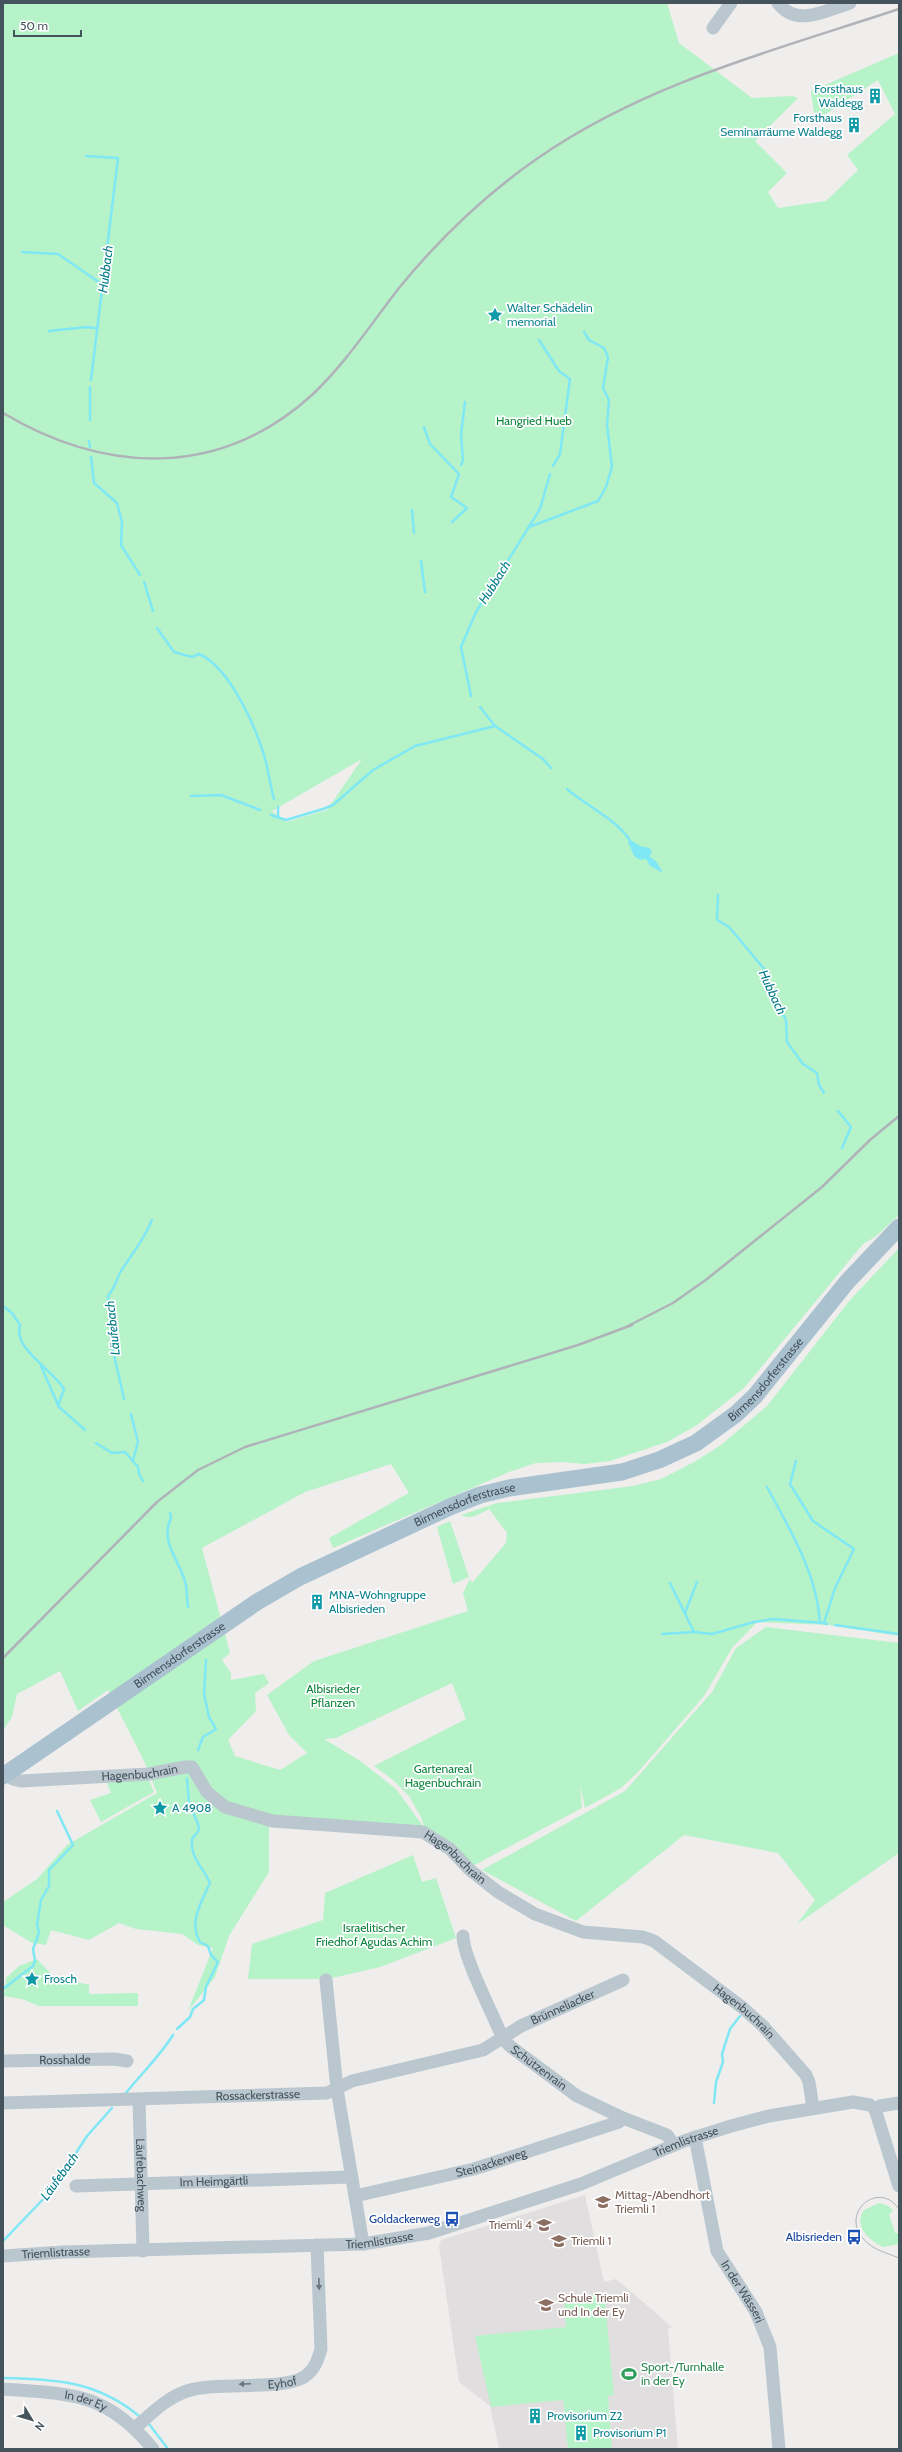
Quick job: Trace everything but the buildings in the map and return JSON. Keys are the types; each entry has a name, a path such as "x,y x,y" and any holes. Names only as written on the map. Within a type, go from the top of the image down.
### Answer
{"main road":[{"name":"Birmensdorferstrasse","path":"5,1775 257,1602 306,1574 452,1506 480,1496 509,1488 622,1472 660,1460 696,1443 736,1414 755,1396 847,1282 899,1227"}],"street":[{"path":"712,28 731,3"},
{"path":"778,3 785,11 799,17 850,3"},
{"name":"Hagenbuchrain","path":"5,1775 20,1782 149,1774 192,1767 207,1792 217,1803 248,1815 285,1822 423,1832 450,1849 470,1870 498,1892 535,1914 583,1932 643,1937 664,1947 736,2002 763,2026 806,2075 809,2082 813,2108"},
{"name":"Schützenrain","path":"464,1936 463,1944 503,2039 527,2060 576,2096 623,2118 667,2135 674,2145"},
{"path":"326,1980 337,2089 363,2244"},
{"name":"Brünneliacker","path":"503,2039 521,2026 624,1980"},
{"name":"Rossackerstrasse","path":"3,2103 327,2093 352,2081 483,2050 503,2039"},
{"name":"Rosshalde","path":"3,2061 114,2059 127,2061"},
{"name":"Läufebachweg","path":"139,2100 143,2251"},
{"name":"Triemlistrasse","path":"3,2256 363,2244 429,2233 581,2184 695,2137 769,2116 853,2102 870,2105 875,2109"},
{"path":"899,2103 880,2106 875,2109 899,2186"},
{"name":"Steinackerweg","path":"355,2196 480,2167 619,2122 623,2118"},
{"name":"In der Wässeri","path":"695,2137 717,2251 756,2312 770,2347 779,2449"},
{"name":"Im Heimgärtli","path":"76,2186 351,2177"},
{"name":"Eyhof","path":"135,2428 169,2399 186,2391 213,2386 292,2382 309,2373 318,2361 321,2349 317,2245"},
{"name":"In der Ey","path":"3,2389 60,2392 84,2397 117,2414 135,2428 153,2449"}],"shaded area":[{"name":"Schule Triemli und In der Ey","path":"585,2195 604,2282 616,2279 672,2327 668,2329 678,2449 499,2449 490,2406 459,2382 439,2246 441,2240"}],"green space":[{"path":"3,3 667,3 679,43 752,98 793,96 798,98 755,141 787,173 768,192 778,208 826,201 858,170 847,155 895,114 878,80 815,121 811,91 899,53 899,1215 875,1237 863,1244 744,1388 697,1425 667,1442 610,1461 584,1464 563,1462 536,1463 509,1472 333,1548 329,1538 409,1493 391,1464 305,1492 202,1548 230,1653 222,1660 231,1673 231,1680 264,1674 269,1683 255,1693 256,1711 228,1740 235,1756 280,1770 307,1753 289,1735 267,1695 314,1661 468,1611 463,1593 470,1579 472,1583 506,1543 507,1533 489,1509 472,1517 461,1515 497,1503 633,1486 661,1479 694,1462 721,1445 767,1406 850,1300 899,1248 899,1636 828,1625 757,1622 732,1648 704,1696 639,1771 621,1788 585,1808 580,1784 582,1808 471,1867 425,1828 421,1817 409,1796 393,1780 374,1766 466,1719 452,1683 336,1738 324,1739 359,1760 396,1789 423,1826 269,1821 269,1872 229,1936 215,1977 188,2011 213,1948 198,1945 182,1934 136,1929 119,1923 89,1940 51,1930 46,1945 32,1943 3,1925 3,1902 37,1879 67,1845 157,1793 144,1761 108,1690 78,1711 60,1671 17,1694 12,1717 3,1730","holes":["362,759 327,810 286,822 272,811"]},
{"path":"450,1521 469,1577 453,1584 437,1527"},
{"path":"766,1627 899,1643 899,1853 797,1924 815,1900 778,1853 684,1835 576,1921 482,1870 625,1791 712,1692 736,1648"},
{"path":"148,1778 154,1792 101,1822 90,1800 111,1793 107,1783"},
{"name":"Israelitischer Friedhof Agudas Achim","path":"413,1855 422,1882 436,1878 456,1938 380,1967 328,1979 248,1979 252,1944 323,1920 325,1893"},
{"path":"37,1959 53,1976 89,1985 89,1994 138,1993 138,2006 39,2006 22,1999 4,1996 6,1978 19,1966"},
{"path":"879,2203 888,2206 893,2212 889,2214 895,2233 898,2233 899,2244 883,2247 873,2241 861,2227 861,2216 864,2210"},
{"path":"602,2294 605,2302 614,2395 608,2396 612,2449 568,2449 563,2400 491,2407 475,2336 566,2327 564,2298"}],"water":[{"path":"629,839 640,846 650,848 652,853 649,856 656,861 663,873 650,866 646,859 640,860 634,856 628,842"}],"waterway":[{"name":"Hubbach","path":"86,156 118,158 91,380"},
{"path":"22,252 58,254 103,285"},
{"path":"49,331 87,327 96,328"},
{"path":"529,527 598,501 606,487 612,467 607,425 609,400 603,388 608,357 604,348 589,340 584,332"},
{"path":"539,340 559,371 570,379 560,454 553,466"},
{"name":"Hubbach","path":"90,387 90,420"},
{"path":"461,465 463,460 461,435 465,402"},
{"path":"424,427 430,444 459,474 451,497 467,508 452,522"},
{"name":"Hubbach","path":"89,441 90,447"},
{"name":"Hubbach","path":"91,457 94,483 117,503 122,522 121,545 140,575"},
{"name":"Hubbach","path":"471,696 461,647 476,612 540,509 550,474"},
{"path":"412,510 414,533"},
{"path":"421,561 425,592"},
{"name":"Hubbach","path":"144,582 153,611"},
{"name":"Hubbach","path":"157,628 174,652 192,657 199,654 211,661 232,687 242,703 258,737 267,766 274,799"},
{"name":"Hubbach","path":"480,707 495,726 543,759 551,768"},
{"name":"Hubbach","path":"271,815 286,820 323,809 333,805 373,770 415,746 495,726"},
{"name":"Hubbach","path":"567,789 600,812 616,825 629,839"},
{"name":"Hubbach","path":"191,796 221,795 260,810"},
{"name":"Hubbach","path":"278,807 278,817"},
{"name":"Hubbach","path":"718,895 717,920 729,927 765,970 766,983 786,1020 787,1042 803,1064 817,1073 819,1085 824,1093"},
{"name":"Hubbach","path":"838,1111 851,1127 842,1148"},
{"name":"Läufebach","path":"124,1399 112,1346 108,1296 121,1271 142,1240 152,1220"},
{"name":"Läufebach","path":"3,1306 12,1313 20,1325 19,1334 22,1342 64,1389 58,1406 85,1430"},
{"name":"Läufebach","path":"41,1366 58,1405"},
{"name":"Läufebach","path":"131,1414 138,1442 133,1460"},
{"name":"Läufebach","path":"96,1443 112,1453 125,1452 138,1467 139,1474 143,1481"},
{"path":"796,1461 790,1484 813,1521 854,1549 835,1588 824,1623 827,1624"},
{"path":"767,1487 793,1536 808,1569 814,1587 820,1623"},
{"name":"Läufebach","path":"170,1513 171,1518 168,1527 169,1544 186,1585 188,1607"},
{"path":"685,1613 697,1582"},
{"path":"670,1583 694,1632"},
{"path":"662,1634 694,1632 712,1634 754,1622 773,1619 824,1623"},
{"path":"835,1625 899,1634"},
{"name":"Läufebach","path":"198,1750 203,1737 216,1729 209,1717 204,1694 206,1660"},
{"name":"Läufebach","path":"177,2029 190,2017 193,2009 204,2000 206,1987 218,1962 211,1955 208,1946 200,1942 195,1927 200,1904 210,1883 193,1852 192,1839 199,1830 189,1803 187,1779"},
{"path":"3,1989 33,1966 35,1961 33,1949 39,1933 37,1925 41,1900 49,1886 49,1870 73,1845 57,1811"},
{"path":"714,2103 716,2082 723,2062 722,2054 730,2029 740,2016"},
{"name":"Läufebach","path":"125,2094 156,2058 173,2035"},
{"name":"Läufebach","path":"3,2241 52,2190 87,2136 112,2108"},
{"path":"3,2378 40,2379 75,2384 107,2395 123,2404 139,2416"},
{"path":"149,2424 168,2449"}],"tram line":[{"path":"899,2209 890,2200 880,2197 870,2199 862,2206 857,2214 856,2225 861,2236 873,2247 899,2258"}],"railway":[{"path":"3,413 42,433 82,448 122,456 161,458 201,454 239,442 276,422 312,395 347,357 399,288 430,252 482,202 538,158 579,132 623,109 667,89 759,54 899,9"},
{"path":"628,1326 673,1303 707,1279 822,1187 870,1140 899,1116"},
{"path":"3,1658 157,1502 198,1470 245,1447 578,1345 632,1325"}],"place":[{"name":"Forsthaus Waldegg","path":"875,96"},
{"name":"Forsthaus Seminarräume Waldegg","path":"854,125"},
{"name":"Walter Schädelin memorial","path":"495,315"},
{"name":"MNA-Wohngruppe Albisrieden","path":"317,1602"},
{"name":"A 4908","path":"160,1808"},
{"name":"Frosch","path":"32,1979"},
{"name":"Mittag-/Abendhort Triemli 1","path":"603,2202"},
{"name":"Goldackerweg","path":"452,2219"},
{"name":"Triemli 4","path":"544,2225"},
{"name":"Albisrieden","path":"854,2237"},
{"name":"Triemli 1","path":"559,2241"},
{"name":"Schule Triemli und In der Ey","path":"546,2305"},
{"name":"Sport-/Turnhalle in der Ey","path":"629,2374"},
{"name":"Provisorium Z2","path":"535,2416"},
{"name":"Provisorium P1","path":"581,2433"}],"park label":[{"name":"Hangried Hueb","path":"534,421"},
{"name":"Albisrieder Pflanzen","path":"333,1696"},
{"name":"Gartenareal Hagenbuchrain","path":"443,1776"}]}
